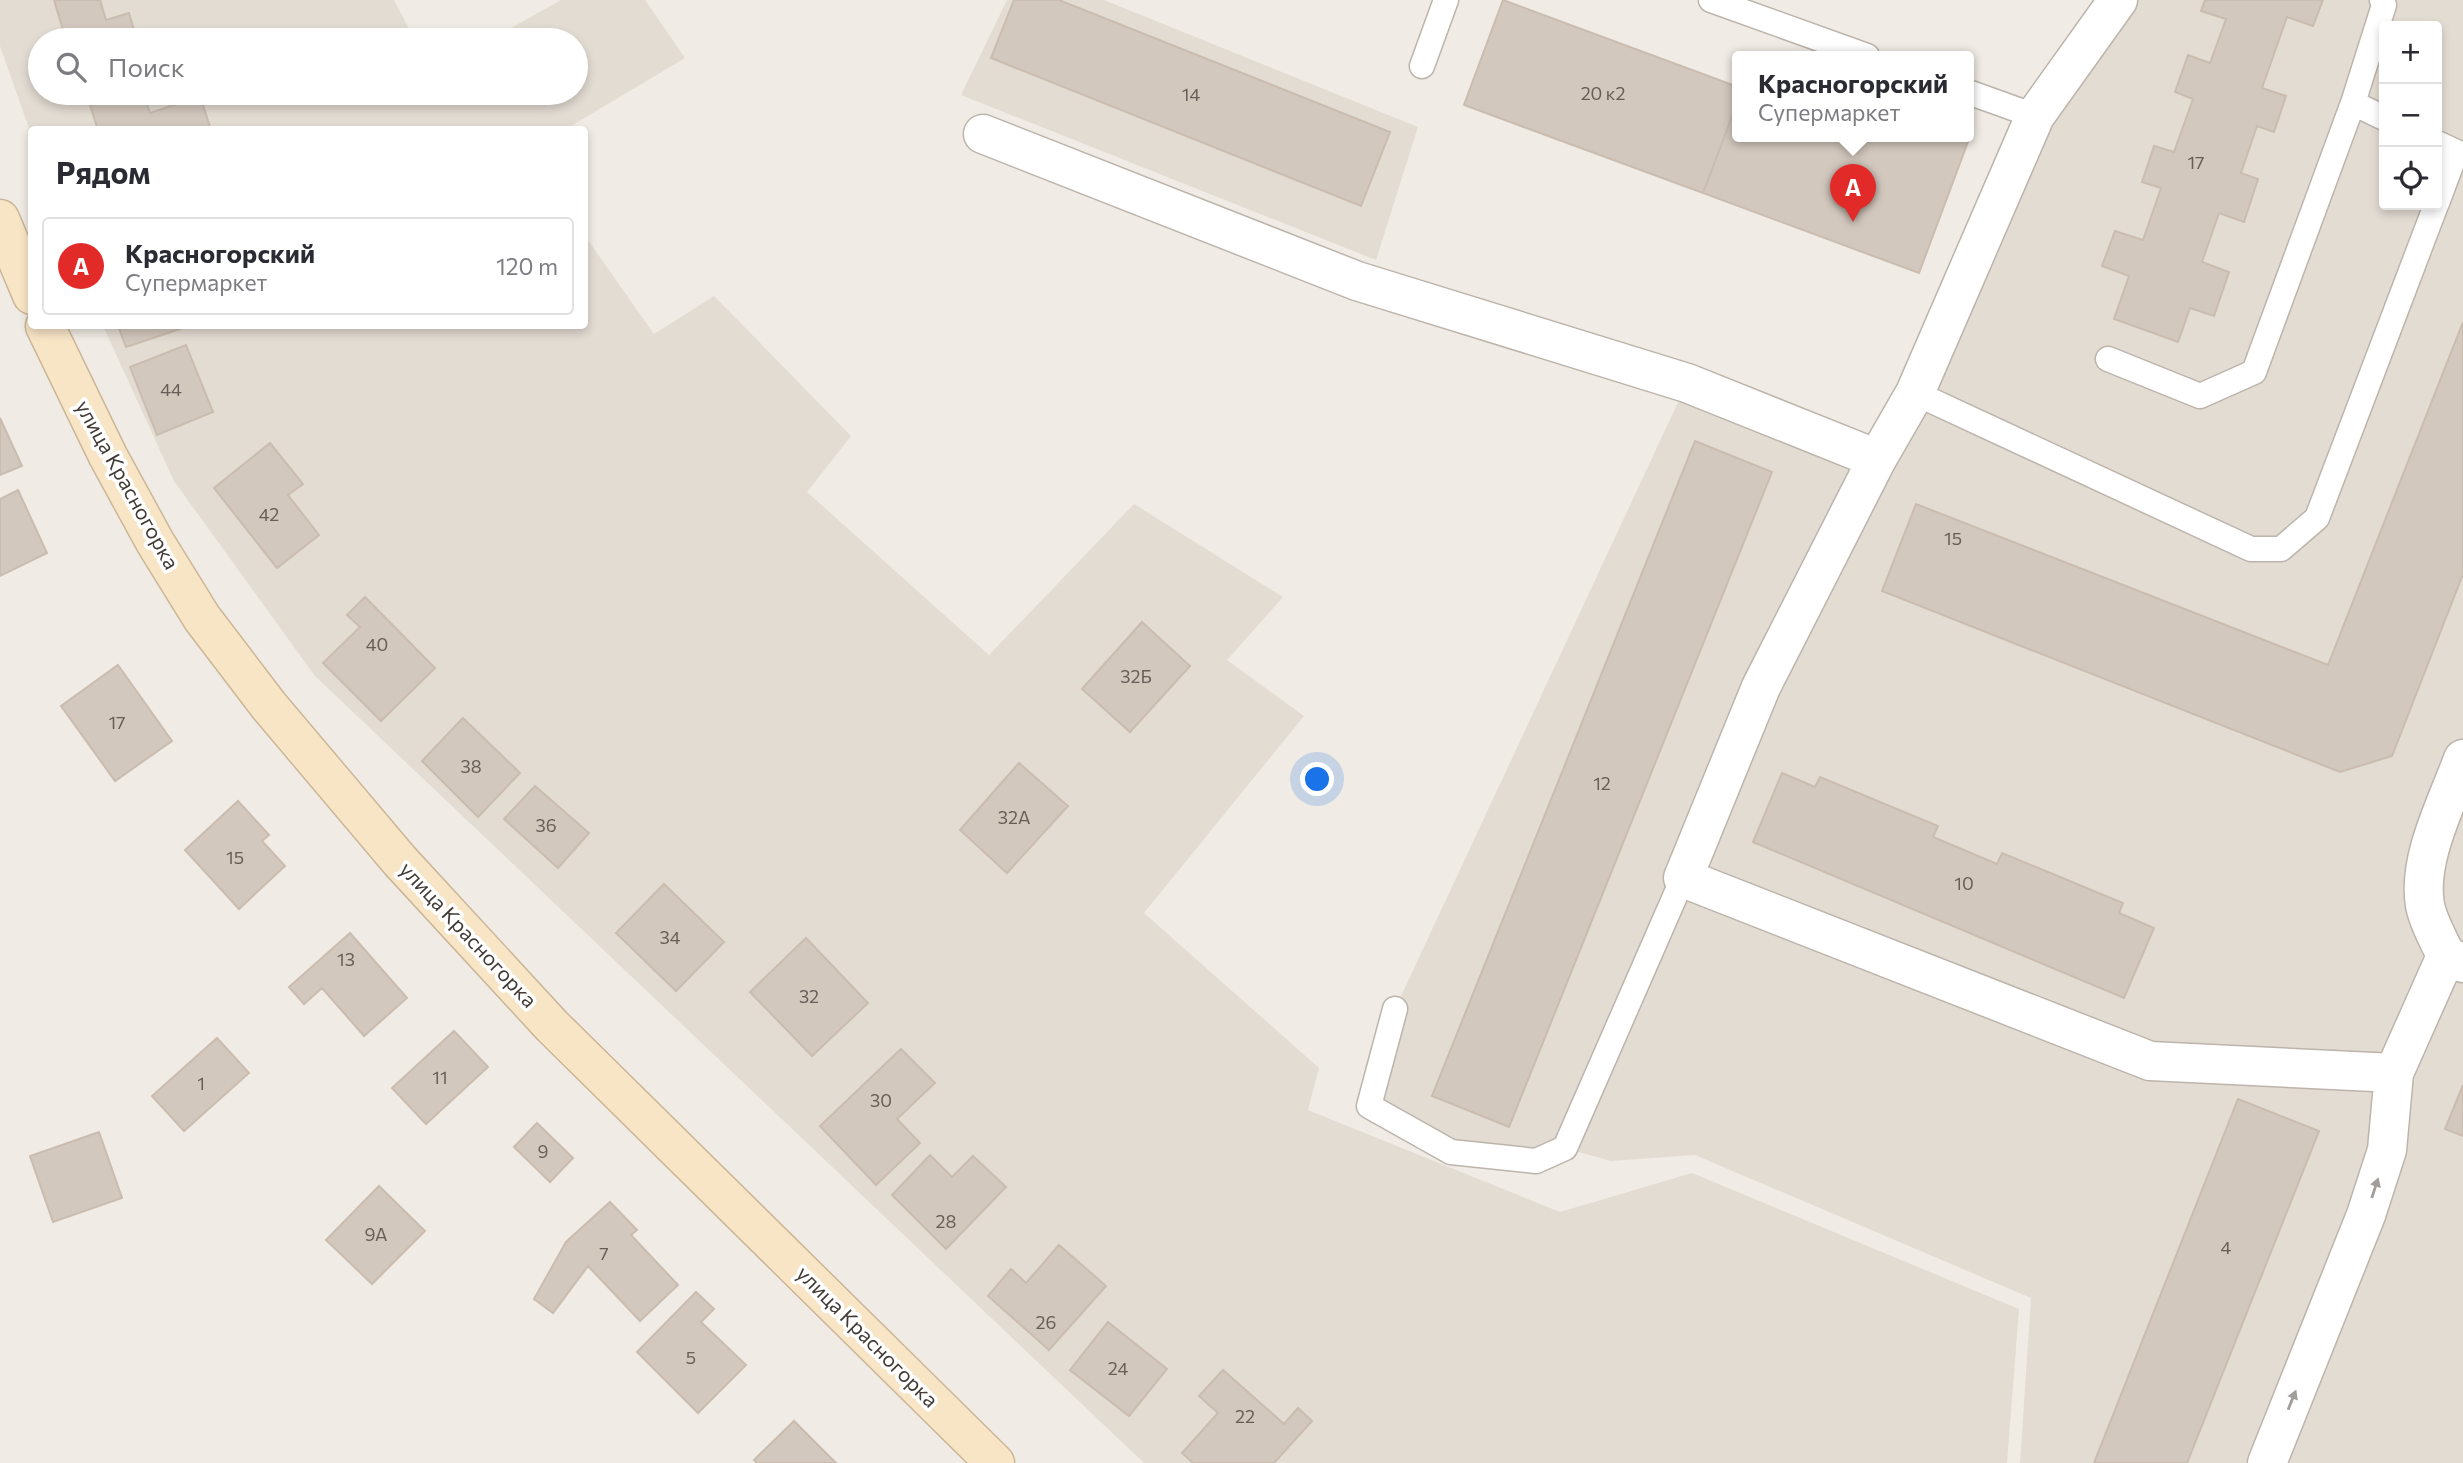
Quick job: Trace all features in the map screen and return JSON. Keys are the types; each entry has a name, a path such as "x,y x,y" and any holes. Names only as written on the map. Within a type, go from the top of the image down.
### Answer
{"main road":[{"path":"0,219 28,286"},
{"name":"улица Красногорка","path":"46,329 108,456 155,542 202,618 269,706 400,861 552,1026 995,1463"}],"street":[{"path":"2118,0 2035,116 1915,393 1877,459 1761,687 1683,878 2150,1060 2394,1073"},
{"path":"982,134 1357,281 1686,383 1877,459"},
{"path":"2267,1463 2366,1215 2387,1150 2394,1073 2454,959 2425,908 2423,880 2431,846 2463,759"}],"lane":[{"path":"1422,66 1446,0"},
{"path":"1711,0 1853,51"},
{"path":"2108,359 2200,396 2254,372 2353,103 2384,5 2382,0"},
{"path":"1974,94 2035,116"},
{"path":"2353,103 2379,116"},
{"path":"2442,184 2452,150"},
{"path":"1915,393 2251,549 2281,549 2317,518 2434,210"},
{"path":"1395,1009 1369,1106 1451,1153 1536,1161 1564,1148 1683,878"}],"shaded area":[{"path":"0,0 394,0 409,28 28,28 28,105 588,105 588,28 511,28 561,0 645,0 685,58 571,126 28,126 0,46"},
{"path":"1007,0 1104,0 1418,127 1376,260 961,95"},
{"path":"2118,0 2463,0 2463,1463 2020,1463 2031,1298 1695,1155 1611,1161 1565,1148 1451,1152 1369,1106 1395,1009 1687,383 1877,459 2035,116"},
{"path":"588,240 654,334 714,296 851,436 807,492 989,655 1134,504 1283,597 1227,660 1304,716 1144,913 1319,1068 1308,1110 1560,1212 1692,1173 2019,1309 2007,1463 1144,1463 315,676 174,481 104,329 588,329"}],"building":[{"path":"54,0 100,0 106,20 129,13 133,28 62,28"},
{"path":"1014,0 1059,0 1390,132 1361,206 991,58"},
{"path":"1503,0 1732,85 1732,117 1703,193 1464,105"},
{"path":"2205,0 2323,0 2313,26 2287,17 2262,88 2286,96 2274,132 2257,126 2241,173 2258,179 2244,222 2219,213 2202,262 2229,272 2214,316 2190,308 2178,342 2114,319 2129,276 2102,266 2115,231 2143,240 2161,188 2142,182 2154,146 2174,152 2193,99 2175,92 2188,55 2210,63 2226,19 2201,11"},
{"path":"90,105 147,105 150,113 174,105 203,105 210,126 97,126"},
{"path":"1732,117 1732,142 1968,142 1919,273 1703,193"},
{"path":"2463,322 2463,574 2392,756 2340,772 1882,591 1916,504 2328,665"},
{"path":"119,329 180,329 126,347"},
{"path":"186,345 213,412 157,435 130,367"},
{"path":"0,418 22,466 0,475"},
{"path":"1695,441 1772,472 1509,1127 1432,1096"},
{"path":"270,443 303,484 288,495 319,535 277,568 214,488"},
{"path":"18,490 47,553 0,576 0,499"},
{"path":"365,597 435,668 381,721 323,663 360,627 347,615"},
{"path":"1142,622 1190,666 1130,732 1082,689"},
{"path":"118,665 172,741 115,781 61,706"},
{"path":"463,718 520,773 478,817 422,761"},
{"path":"1019,763 1068,806 1007,873 960,830"},
{"path":"1782,773 1815,787 1820,777 1938,826 1933,837 1997,864 2002,853 2123,903 2119,913 2154,928 2124,998 1753,842"},
{"path":"535,786 589,833 558,868 504,819"},
{"path":"238,801 269,835 262,841 285,866 239,909 185,850"},
{"path":"664,884 724,942 676,991 616,933"},
{"path":"350,933 407,998 364,1036 322,988 304,1004 289,987"},
{"path":"806,938 868,1003 812,1056 750,992"},
{"path":"454,1031 488,1067 426,1124 392,1088"},
{"path":"217,1038 249,1073 184,1131 152,1096"},
{"path":"901,1049 935,1083 897,1119 920,1143 876,1185 820,1126"},
{"path":"2463,1085 2463,1136 2445,1129"},
{"path":"2238,1099 2319,1131 2187,1463 2094,1463"},
{"path":"537,1123 573,1158 550,1182 514,1147"},
{"path":"99,1132 122,1198 53,1222 30,1156"},
{"path":"930,1155 952,1177 973,1156 1006,1187 946,1249 892,1195"},
{"path":"379,1186 425,1231 372,1284 326,1240"},
{"path":"610,1202 637,1230 631,1235 678,1285 640,1321 588,1266 553,1313 534,1299 566,1242"},
{"path":"1059,1245 1106,1286 1049,1350 988,1296 1011,1269 1026,1283"},
{"path":"696,1292 714,1309 701,1322 746,1365 698,1413 637,1352"},
{"path":"1108,1322 1167,1369 1129,1416 1070,1370"},
{"path":"1223,1370 1284,1424 1298,1408 1312,1421 1274,1463 1193,1463 1182,1453 1218,1413 1199,1396"},
{"path":"794,1421 836,1463 757,1463 754,1460"}],"place":[{"name":"Красногорский","path":"1853,222"}]}
